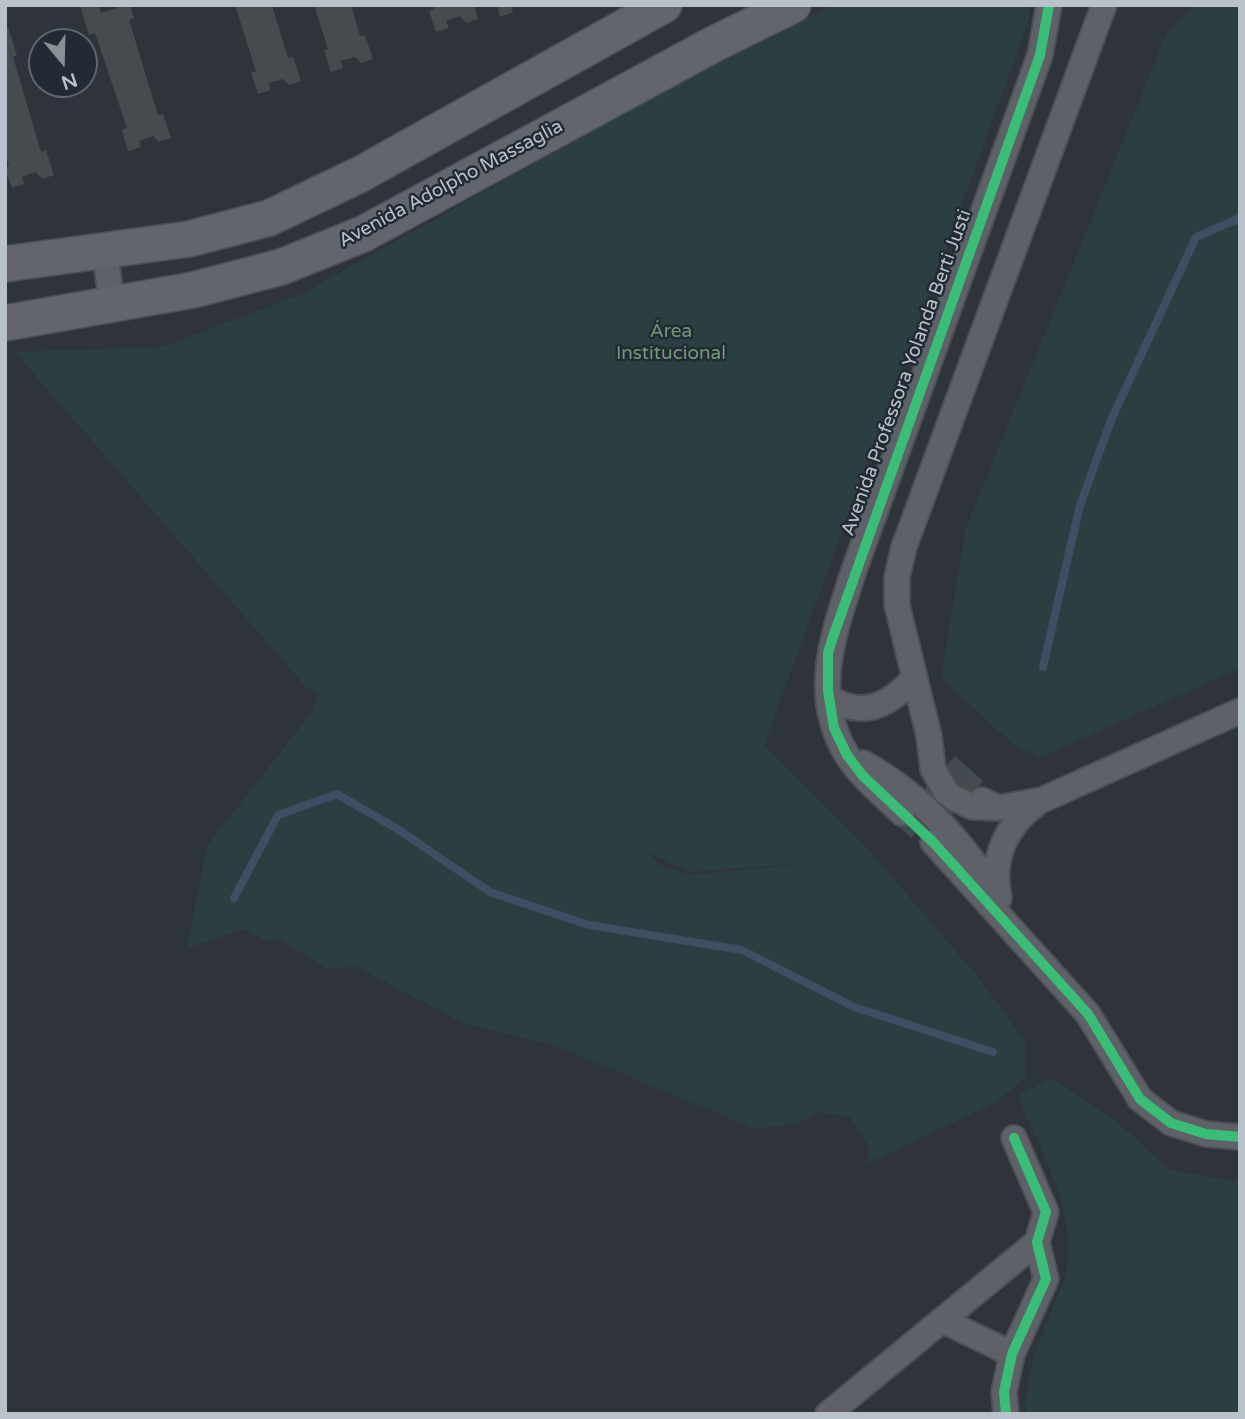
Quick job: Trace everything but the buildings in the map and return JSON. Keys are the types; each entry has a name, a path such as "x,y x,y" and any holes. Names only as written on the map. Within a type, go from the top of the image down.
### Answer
{"main road":[{"path":"5,264 189,239 269,218 359,174 664,5"},
{"name":"Avenida Adolpho Massaglia","path":"5,323 193,290 281,267 363,234 714,44 793,5"}],"street":[{"name":"Avenida Professora Yolanda Berti Justi","path":"846,755 834,728 828,653 1040,55 1049,5"},
{"path":"1042,800 1005,808 973,807 946,792 933,769 929,736 897,604 897,577 904,547 1104,5"},
{"path":"105,251 113,305"},
{"path":"830,698 842,705 866,709 884,704 914,678"},
{"path":"999,898 997,870 1006,834 1017,817 1042,800 1240,711"},
{"path":"929,736 946,765"},
{"path":"846,755 902,813"},
{"path":"846,755 896,782 932,811 968,851 1038,962"},
{"path":"972,792 1005,808"},
{"path":"933,842 1038,962 1088,1014 1140,1099 1171,1123 1206,1134 1240,1137"},
{"path":"1006,1414 1004,1392 1013,1354 1046,1279 1037,1242 1046,1212 1014,1138"},
{"path":"828,1414 1037,1242"},
{"path":"942,1320 1013,1354"}],"green space":[{"name":"Área Institucional","path":"834,5 1030,5 1028,23 764,745 875,857 978,977 1025,1041 1026,1077 996,1102 868,1163 867,1144 850,1117 818,1112 796,1124 755,1129 551,1044 463,1023 358,967 325,968 280,939 265,941 244,929 187,948 207,846 312,712 318,693 306,687 15,352 162,347 302,294 744,46","holes":["648,852 690,872 820,862 691,875 659,865"]},
{"path":"1195,5 1240,5 1240,668 1041,757 1013,744 941,678 966,528 1166,35"},
{"path":"1052,1078 1117,1122 1170,1170 1240,1182 1240,1414 1026,1414 1033,1361 1064,1280 1068,1235 1056,1186 1017,1096"}],"waterway":[{"path":"1043,667 1080,505 1112,418 1196,237 1240,218"},
{"path":"234,898 278,815 337,794 399,830 490,892 589,925 742,950 854,1007 993,1052"}],"tunnel":[{"path":"946,765 972,792"},
{"path":"902,813 933,842"}],"cycle path":[{"path":"1049,5 1040,55 828,653 828,691 834,728 847,755 863,776 933,842 1088,1014 1140,1099 1171,1123 1206,1134 1240,1137"},
{"path":"1006,1414 1004,1392 1012,1354 1046,1279 1037,1242 1046,1212 1014,1138"}]}
